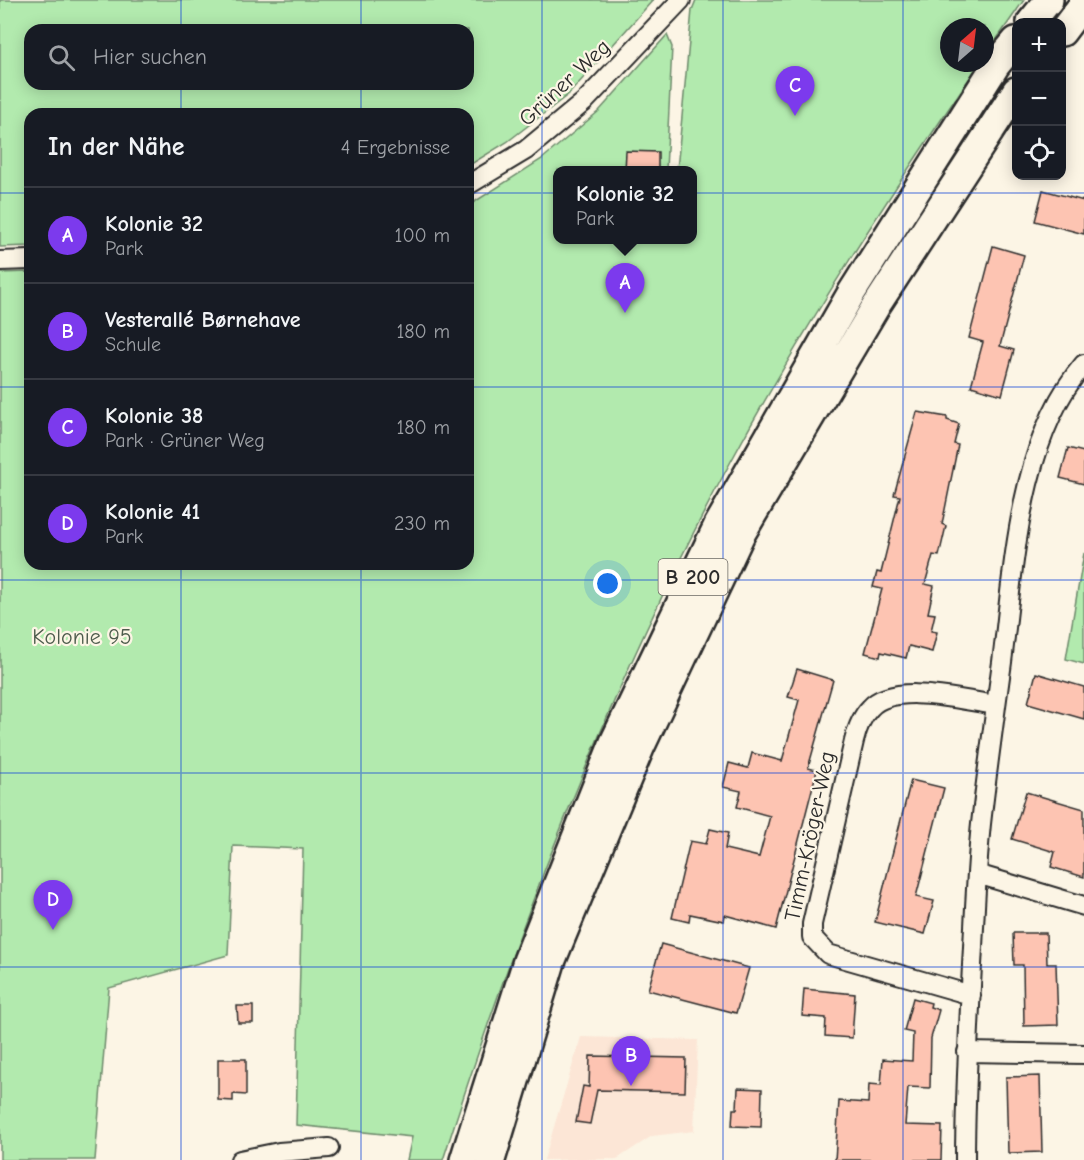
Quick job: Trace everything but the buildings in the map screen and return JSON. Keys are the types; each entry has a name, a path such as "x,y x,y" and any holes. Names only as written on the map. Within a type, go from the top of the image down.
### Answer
{"highway":[{"path":"1034,18 1049,0"},
{"path":"1066,27 1084,3"},
{"name":"B 200","path":"464,1160 527,961 614,742 717,525 852,292 996,66 1012,46"},
{"name":"B 200","path":"491,1160 551,962 640,748 741,534 876,306 1012,99"}],"street":[{"name":"Grüner Weg","path":"474,181 526,150 584,102 681,0"},
{"path":"0,261 24,260"},
{"path":"965,1160 967,1052 977,874 1016,555 1029,489 1045,428 1067,384 1084,364"},
{"name":"Timm-Kröger-Weg","path":"970,995 828,954 812,937 812,924 854,741 860,722 871,706 887,696 911,693 996,705"},
{"path":"977,874 1084,906"},
{"path":"967,1052 1084,1054"},
{"path":"240,1160 279,1152 329,1149"}],"shaded area":[{"path":"581,1037 698,1040 694,1131 652,1136 617,1159 544,1160"}],"green space":[{"path":"0,0 653,0 569,94 507,142 474,162 474,108 24,108 24,246 0,247"},
{"name":"Kolonie 95","path":"696,0 1024,0 994,43 994,18 940,18 940,72 974,72 913,161 787,362 729,465 645,632 606,718 535,894 443,1160 407,1160 412,1137 296,1125 303,849 233,846 228,955 109,988 95,1160 0,1160 0,273 24,272 24,570 474,570 474,202 542,159 599,111 667,35 672,47 666,166 553,166 553,244 697,244 697,166 677,166 692,10"},
{"path":"1084,553 1084,664 1066,659"}],"place":[{"name":"Kolonie 38","path":"795,116"},
{"name":"Kolonie 32","path":"625,313"},
{"name":"Kolonie 41","path":"53,930"},
{"name":"Vesterallé Børnehave","path":"631,1086"}]}
